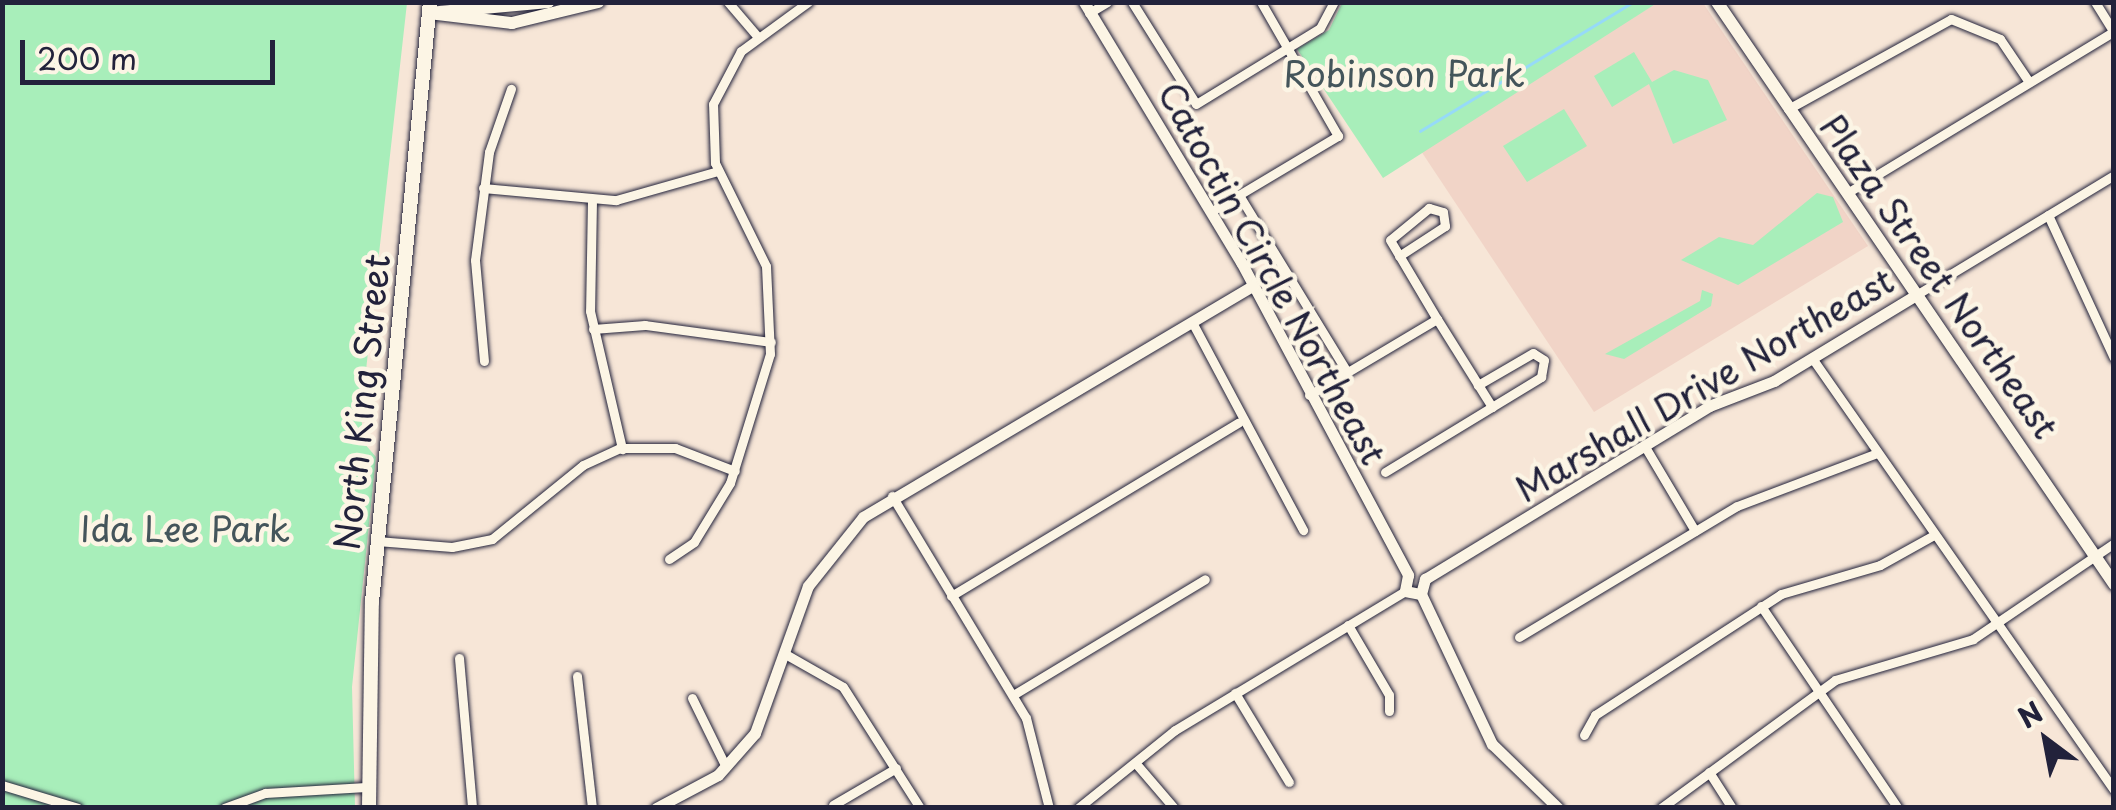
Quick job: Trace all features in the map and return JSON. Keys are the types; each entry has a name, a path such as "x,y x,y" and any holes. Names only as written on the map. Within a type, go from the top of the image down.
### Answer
{"main road":[{"path":"430,8 548,2"},
{"path":"430,8 512,22 598,2"},
{"name":"Plaza Street Northeast","path":"1717,2 2114,584"},
{"name":"North King Street","path":"369,808 366,787 377,541 430,8"}],"street":[{"path":"728,2 757,36"},
{"path":"669,559 694,542 735,471 771,342 766,266 718,172 712,104 757,36 808,2"},
{"path":"1086,8 1107,2"},
{"path":"1132,2 1196,104 1320,28 1334,2"},
{"path":"1212,211 1338,136 1260,2"},
{"path":"1847,193 2113,31 2095,2"},
{"name":"Catoctin Circle Northeast","path":"1086,8 1212,211 1408,574"},
{"path":"1788,110 1952,19 2000,40 2030,82"},
{"path":"484,361 474,290 484,188 511,89"},
{"path":"484,188 592,200 649,194 718,172"},
{"name":"Marshall Drive Northeast","path":"1425,578 1644,445 1812,358 2114,176"},
{"path":"1239,195 1347,372"},
{"path":"592,200 593,329 622,449"},
{"path":"1399,256 1446,226 1443,212 1430,208 1394,229 1399,256 1492,407"},
{"path":"2048,216 2114,358"},
{"path":"656,808 726,767 764,717 816,571 892,496 1253,285"},
{"path":"1309,395 1437,319"},
{"path":"1192,322 1239,422 1303,530"},
{"path":"593,329 644,325 771,342"},
{"path":"1386,472 1541,378 1544,360 1533,352 1478,385"},
{"path":"1812,358 2114,790"},
{"path":"952,596 1239,422"},
{"path":"1644,445 1695,531"},
{"path":"377,541 452,547 492,540 583,465 622,449 675,448 735,471"},
{"path":"1519,637 1758,496 1877,454"},
{"path":"892,496 1013,696 1049,808"},
{"path":"1584,736 1596,715 1761,606 1880,565 1934,536"},
{"path":"1660,808 1819,692 1874,663 1954,646 2000,622 2114,543"},
{"path":"1405,590 1408,574 1425,578 1420,594 1492,744 1558,808"},
{"path":"1013,696 1204,579"},
{"path":"1078,808 1236,693 1405,590 1420,594"},
{"path":"1761,606 1898,808"},
{"path":"1348,624 1389,695 1389,712"},
{"path":"786,655 843,687 920,808"},
{"path":"459,658 472,808"},
{"path":"577,676 592,808"},
{"path":"1236,693 1289,782"},
{"path":"692,698 726,767"},
{"path":"1138,766 1174,808"},
{"path":"833,805 896,768"},
{"path":"1708,772 1732,808"},
{"path":"2,785 78,808"},
{"path":"224,808 265,793 366,787"}],"shaded area":[{"path":"1657,3 1703,3 1868,246 1594,412 1419,148"}],"green space":[{"name":"Robinson Park","path":"1342,2 1657,3 1383,178 1297,49 1329,30"},
{"name":"Ida Lee Park","path":"2,3 407,3 361,415 364,443 376,457 352,687 355,807 3,807"},
{"path":"1634,52 1652,82 1674,70 1708,80 1727,120 1673,144 1649,84 1612,107 1594,76"},
{"path":"1564,109 1587,146 1527,182 1503,146"},
{"path":"1817,193 1833,197 1843,222 1738,285 1681,260 1719,237 1753,245"},
{"path":"1702,290 1713,294 1711,306 1624,359 1605,354 1700,301"}],"waterway":[{"path":"1420,131 1633,2"}]}
